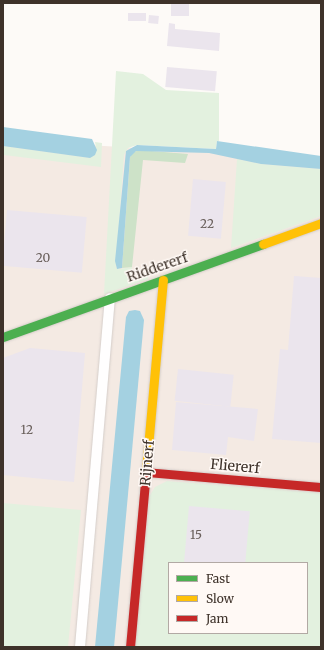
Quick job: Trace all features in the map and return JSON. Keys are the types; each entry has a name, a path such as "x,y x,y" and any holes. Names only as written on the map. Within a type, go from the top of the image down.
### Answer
{"street":[{"name":"Riddererf","path":"3,337 321,223"},
{"name":"Rijnerf","path":"130,647 163,280"},
{"path":"80,647 110,298"},
{"name":"Fliererf","path":"146,472 321,487"}],"shaded area":[{"path":"3,140 321,159 321,647 3,647"}],"green space":[{"path":"116,71 143,74 166,90 219,93 219,141 217,141 216,149 137,145 128,148 124,155 116,267 119,269 132,267 131,279 149,274 148,279 104,294"},
{"path":"95,142 102,143 101,167 4,155 3,161 3,146 90,158 96,147"},
{"path":"140,150 188,154 185,163 143,160 132,267 122,268 130,157 133,152"},
{"path":"237,159 261,164 321,169 321,216 231,248"},
{"path":"167,481 321,493 321,647 135,647 150,495 155,487"},
{"path":"3,503 81,510 68,647 3,647"}],"water":[{"path":"3,127 92,139 97,150 95,155 90,158 3,146"},
{"path":"217,141 321,156 321,169 261,164 209,153 136,151 130,157 122,268 117,269 115,261 126,151 137,145 216,149"},
{"path":"129,311 140,311 144,320 114,647 95,647 126,317"}],"building":[{"path":"171,3 189,3 189,16 171,16"},
{"path":"128,13 146,13 146,21 128,21"},
{"path":"149,15 159,16 158,24 148,23"},
{"path":"169,23 175,24 175,29 220,33 219,51 167,46"},
{"path":"167,67 217,71 215,91 165,87"},
{"path":"193,179 226,182 221,239 188,236"},
{"path":"7,210 87,217 82,273 3,266"},
{"path":"294,276 321,278 321,443 272,439 280,349 288,350"},
{"path":"30,348 85,353 74,482 3,475 3,358"},
{"path":"178,369 234,375 230,407 175,401"},
{"path":"176,402 258,409 254,441 228,437 226,455 172,450"},
{"path":"189,506 250,511 245,562 184,562"}],"traffic: fast":[{"path":"3,337 263,244"}],"traffic: slow":[{"path":"263,244 321,223"},
{"path":"145,481 163,280"}],"traffic: jam":[{"path":"146,472 321,487"},
{"path":"130,647 145,481"}]}
